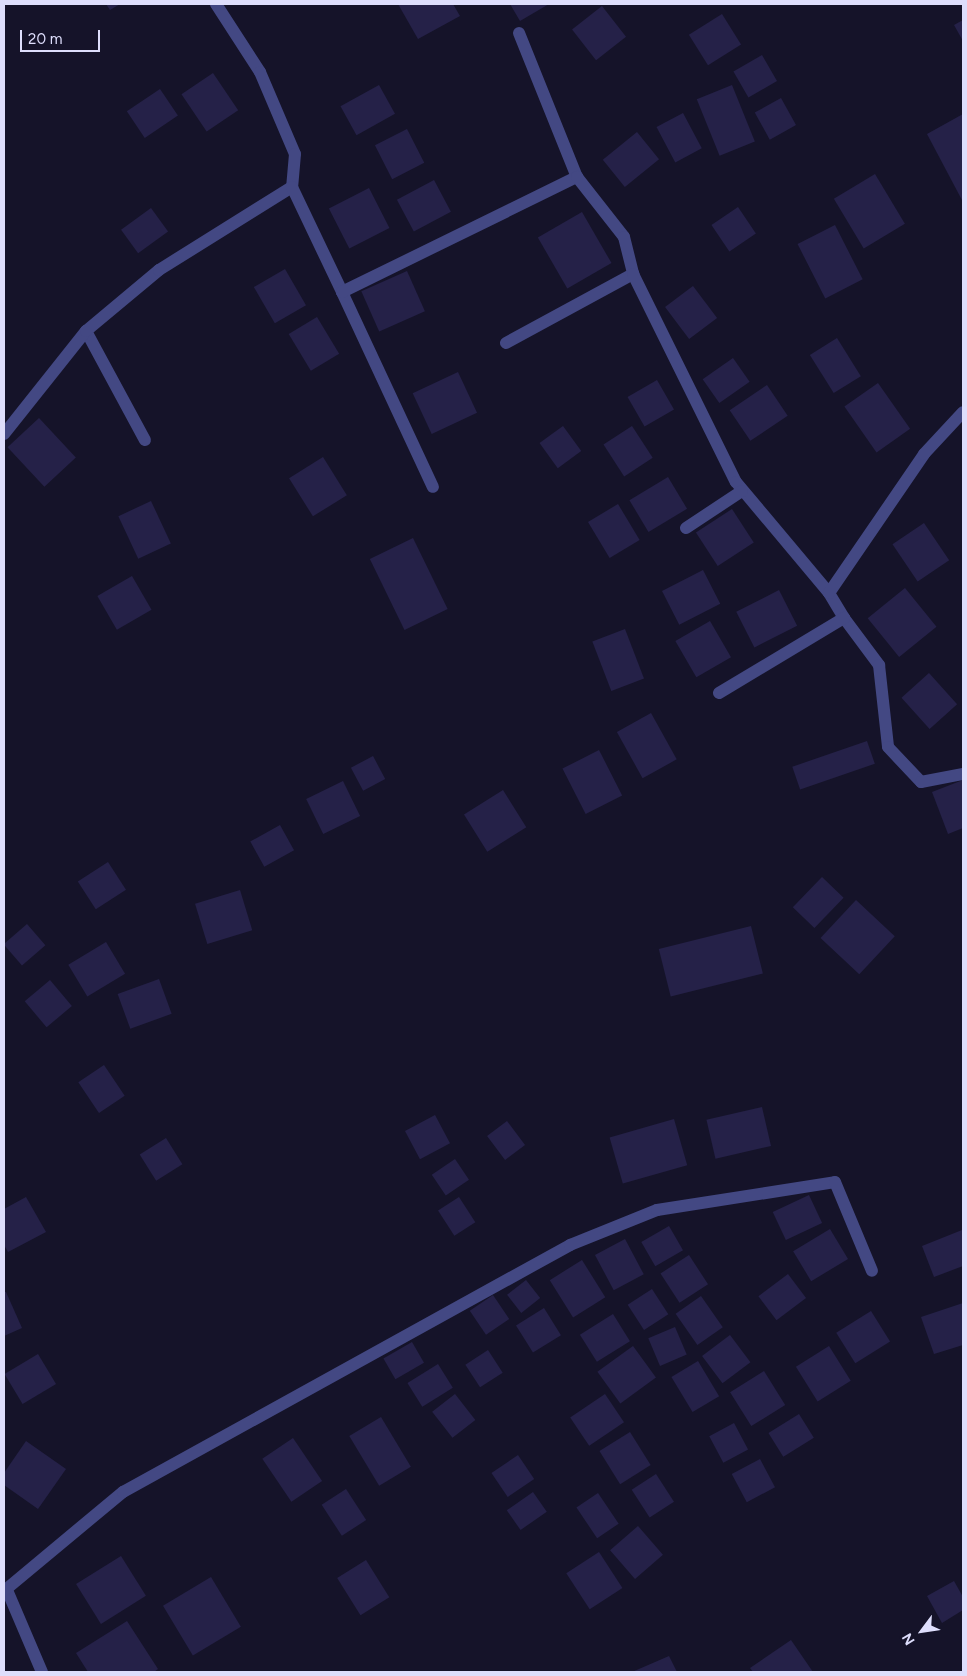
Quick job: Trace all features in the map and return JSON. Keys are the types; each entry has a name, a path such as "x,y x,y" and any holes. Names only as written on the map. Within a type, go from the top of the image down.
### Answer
{"street":[{"path":"216,4 260,72 295,154 292,187 433,487"},
{"path":"519,33 577,177 624,237 633,274 742,491 830,593 844,618 879,665 888,747 921,782 963,774"},
{"path":"342,292 577,177"},
{"path":"4,434 86,331 160,270 292,187"},
{"path":"506,343 633,274"},
{"path":"86,331 145,440"},
{"path":"830,593 924,454 963,412"},
{"path":"686,528 742,491"},
{"path":"719,693 844,618"},
{"path":"42,1672 5,1590 124,1492 570,1246 657,1210 835,1182 872,1271"}],"building":[{"path":"106,4 120,4 110,10"},
{"path":"398,4 453,4 460,16 418,39"},
{"path":"510,4 549,4 520,21"},
{"path":"602,6 626,37 596,60 572,29"},
{"path":"722,14 741,45 708,65 689,35"},
{"path":"963,20 963,41 954,25"},
{"path":"762,55 777,81 748,97 733,72"},
{"path":"213,73 238,110 207,132 181,94"},
{"path":"379,85 395,114 357,135 341,106"},
{"path":"732,85 755,142 720,156 697,99"},
{"path":"160,89 178,116 145,138 127,111"},
{"path":"781,98 796,125 770,140 755,113"},
{"path":"683,113 702,148 675,162 657,127"},
{"path":"963,114 963,202 927,134"},
{"path":"407,129 424,163 392,179 375,145"},
{"path":"637,132 659,159 625,187 603,160"},
{"path":"875,174 905,224 864,248 834,199"},
{"path":"434,180 451,212 414,232 397,200"},
{"path":"369,188 389,228 349,249 329,208"},
{"path":"738,207 756,234 729,251 711,225"},
{"path":"151,208 168,231 138,253 121,230"},
{"path":"582,212 612,263 567,289 538,238"},
{"path":"835,225 863,279 825,298 798,244"},
{"path":"285,269 306,305 275,323 254,287"},
{"path":"407,271 425,311 379,332 361,291"},
{"path":"693,286 717,318 689,339 665,307"},
{"path":"317,317 339,354 311,371 289,334"},
{"path":"837,338 861,376 834,393 810,355"},
{"path":"733,358 750,382 719,403 703,379"},
{"path":"458,372 477,413 432,434 413,393"},
{"path":"657,380 674,409 645,426 628,397"},
{"path":"878,383 910,429 877,452 844,407"},
{"path":"767,385 788,416 750,441 730,410"},
{"path":"39,418 76,457 44,487 8,447"},
{"path":"563,426 581,451 558,468 540,443"},
{"path":"632,426 653,458 624,476 603,445"},
{"path":"323,457 347,495 313,516 289,478"},
{"path":"668,477 687,509 648,532 629,500"},
{"path":"151,501 171,544 138,559 118,516"},
{"path":"618,504 640,540 610,558 588,522"},
{"path":"732,509 754,543 718,566 696,532"},
{"path":"924,523 949,560 918,582 892,544"},
{"path":"413,538 448,609 404,630 370,559"},
{"path":"703,570 720,604 679,625 662,591"},
{"path":"132,576 151,610 117,630 97,596"},
{"path":"905,588 936,627 899,657 868,618"},
{"path":"779,590 797,626 754,647 736,612"},
{"path":"710,621 731,657 696,677 675,641"},
{"path":"625,629 644,678 611,691 592,642"},
{"path":"929,673 957,704 930,729 902,698"},
{"path":"651,713 677,759 643,778 617,732"},
{"path":"867,741 875,764 800,789 792,767"},
{"path":"599,750 622,795 586,814 562,769"},
{"path":"373,756 385,779 363,791 351,768"},
{"path":"963,780 963,828 948,834 932,792"},
{"path":"343,781 360,816 323,834 306,799"},
{"path":"503,790 526,827 487,852 464,814"},
{"path":"280,825 294,850 264,867 250,841"},
{"path":"108,862 126,890 96,909 78,882"},
{"path":"822,877 844,898 814,928 793,907"},
{"path":"240,890 252,930 207,944 195,904"},
{"path":"856,900 895,936 859,974 821,938"},
{"path":"27,924 45,945 22,965 4,944"},
{"path":"751,926 763,974 671,997 659,949"},
{"path":"106,942 125,974 87,996 68,965"},
{"path":"159,979 172,1014 130,1029 118,994"},
{"path":"50,980 72,1006 47,1027 25,1001"},
{"path":"104,1065 125,1096 99,1113 78,1082"},
{"path":"762,1107 771,1146 715,1159 706,1120"},
{"path":"435,1115 450,1143 420,1159 405,1131"},
{"path":"674,1119 687,1165 623,1184 610,1137"},
{"path":"507,1121 525,1145 505,1160 487,1136"},
{"path":"166,1138 182,1164 156,1181 140,1154"},
{"path":"455,1159 469,1180 446,1195 432,1175"},
{"path":"809,1195 822,1223 786,1240 773,1212"},
{"path":"26,1197 46,1232 8,1252 4,1245 4,1209"},
{"path":"459,1197 475,1222 454,1236 438,1211"},
{"path":"669,1226 683,1250 655,1266 641,1242"},
{"path":"830,1229 848,1259 811,1281 793,1251"},
{"path":"962,1230 963,1266 934,1277 922,1246"},
{"path":"625,1239 644,1274 614,1290 595,1255"},
{"path":"689,1255 708,1284 680,1303 660,1274"},
{"path":"582,1260 605,1297 573,1317 550,1280"},
{"path":"788,1274 806,1298 777,1320 758,1296"},
{"path":"526,1280 540,1298 521,1313 507,1295"},
{"path":"652,1289 668,1314 644,1330 628,1305"},
{"path":"4,1292 6,1292 22,1328 4,1336"},
{"path":"493,1295 509,1319 486,1335 470,1311"},
{"path":"701,1296 723,1327 697,1345 676,1314"},
{"path":"963,1303 963,1345 934,1354 921,1317"},
{"path":"544,1308 561,1335 533,1353 516,1325"},
{"path":"871,1311 890,1342 855,1363 836,1333"},
{"path":"613,1314 630,1341 597,1362 580,1335"},
{"path":"675,1327 687,1355 660,1366 648,1338"},
{"path":"730,1335 750,1362 723,1383 702,1356"},
{"path":"412,1342 424,1363 395,1379 383,1358"},
{"path":"633,1346 656,1378 620,1403 597,1372"},
{"path":"829,1346 851,1381 818,1401 796,1367"},
{"path":"488,1350 503,1373 480,1387 465,1365"},
{"path":"38,1354 56,1384 23,1404 5,1374"},
{"path":"698,1361 719,1396 693,1412 671,1377"},
{"path":"438,1364 453,1388 422,1407 407,1383"},
{"path":"764,1371 785,1405 751,1426 730,1392"},
{"path":"455,1394 475,1420 452,1438 432,1412"},
{"path":"605,1394 624,1422 589,1446 570,1417"},
{"path":"799,1414 814,1438 783,1457 768,1433"},
{"path":"381,1417 411,1467 379,1486 349,1436"},
{"path":"734,1423 748,1449 723,1463 709,1436"},
{"path":"630,1432 651,1465 620,1484 599,1451"},
{"path":"293,1438 322,1481 291,1502 262,1459"},
{"path":"26,1441 66,1469 38,1509 4,1485 4,1473"},
{"path":"518,1455 534,1479 508,1497 491,1473"},
{"path":"760,1459 775,1487 747,1502 732,1474"},
{"path":"656,1474 674,1502 650,1517 632,1490"},
{"path":"346,1489 366,1520 342,1536 322,1505"},
{"path":"533,1492 547,1512 521,1530 507,1510"},
{"path":"598,1493 619,1524 597,1538 576,1508"},
{"path":"638,1526 663,1555 635,1579 610,1550"},
{"path":"599,1552 622,1588 590,1609 566,1573"},
{"path":"121,1556 146,1596 101,1624 76,1584"},
{"path":"366,1560 389,1597 360,1615 337,1578"},
{"path":"211,1577 241,1627 193,1656 163,1606"},
{"path":"954,1581 963,1597 963,1610 942,1623 927,1596"},
{"path":"127,1621 158,1669 154,1672 88,1672 76,1653"},
{"path":"791,1640 813,1672 753,1672 750,1668"},
{"path":"669,1656 677,1672 632,1672"}]}
